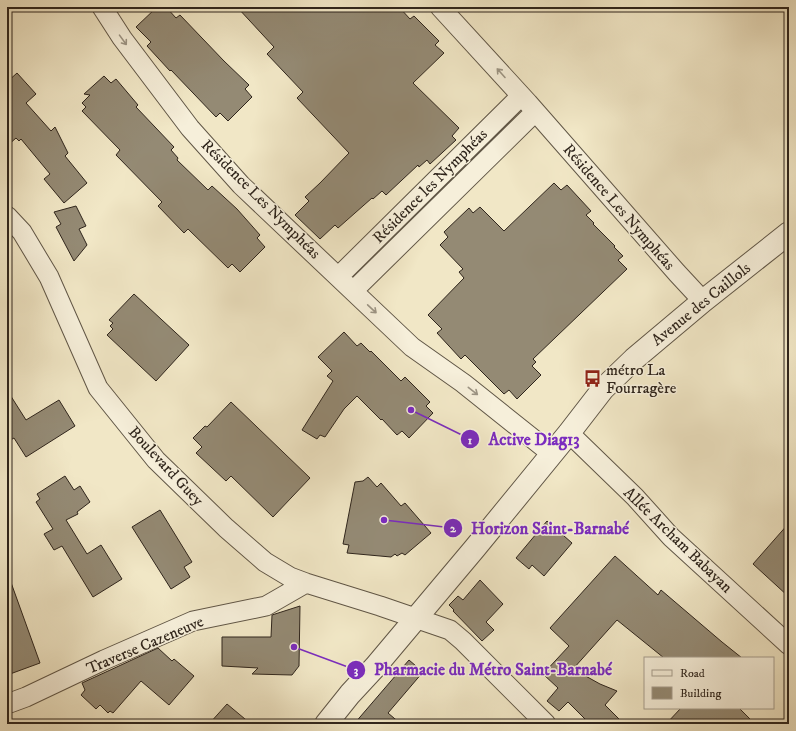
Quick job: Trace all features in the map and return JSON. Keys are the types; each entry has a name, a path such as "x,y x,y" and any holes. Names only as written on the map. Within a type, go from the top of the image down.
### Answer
{"street":[{"name":"Résidence Les Nymphéas","path":"102,7 122,38 190,128 241,185 339,276 412,347 463,383 552,454"},
{"name":"Résidence Les Nymphéas","path":"440,7 703,301"},
{"name":"Résidence les Nymphéas","path":"339,276 521,96"},
{"name":"Résidence Les Nymphéas","path":"353,291 535,112"},
{"name":"Boulevard Guey","path":"7,216 22,232 49,277 98,388 156,460 226,528 265,562 290,577 450,630 546,724"},
{"name":"Avenue des Caillols","path":"326,724 475,548 603,389 630,362 703,301 789,234"},
{"name":"Allée Archam Babayan","path":"569,433 635,497 671,537 789,645"},
{"name":"Traverse Cazeneuve","path":"7,704 26,697 192,621 266,606 306,583"}],"building":[{"path":"157,7 166,7 176,18 180,15 249,85 245,89 252,97 228,121 220,113 216,117 147,46 151,42 136,27"},
{"path":"237,7 399,7 410,19 414,16 439,41 435,45 444,53 413,83 459,128 452,136 456,140 430,164 427,160 419,167 418,165 386,195 382,191 338,228 335,225 320,239 295,215 309,201 305,197 349,153 297,98 303,92 267,54 274,47"},
{"path":"17,73 36,94 26,103 51,131 55,127 68,153 65,156 87,183 64,203 44,179 50,174 21,139 19,141 16,138 7,146 7,82"},
{"path":"104,76 111,83 116,79 138,105 136,107 174,147 171,150 178,158 177,160 208,190 212,186 237,209 260,235 257,238 265,247 240,272 232,264 228,268 188,229 184,233 158,206 162,202 116,155 120,150 82,111 86,107 82,103 90,95 84,94"},
{"path":"554,183 561,190 567,185 591,211 586,215 623,256 618,260 627,269 533,359 536,362 532,366 541,375 517,399 509,390 504,394 465,355 461,359 437,333 442,329 428,315 464,278 459,272 463,269 440,245 448,237 444,232 469,208 473,213 480,207 504,231"},
{"path":"76,206 86,226 79,229 87,245 74,261 56,227 61,224 54,212"},
{"path":"134,294 189,345 156,381 107,335 113,329 110,326 113,323 109,320"},
{"path":"344,332 357,346 361,343 370,352 371,351 401,381 405,377 430,402 426,406 433,413 409,438 402,431 397,435 357,396 344,409 325,437 320,435 317,439 302,430 333,381 327,376 332,371 318,357"},
{"path":"7,390 26,420 59,400 75,426 26,457 14,438 7,442"},
{"path":"231,402 310,478 273,517 231,476 226,481 196,453 202,447 193,438 205,426 207,427"},
{"path":"65,476 74,490 80,486 90,502 77,512 78,514 66,520 87,554 101,545 122,579 93,597 62,546 54,550 44,534 53,529 36,502 40,499 37,494"},
{"path":"368,477 377,487 381,483 401,506 405,503 431,533 405,555 402,553 397,556 395,554 391,557 347,553 349,545 343,544 355,482 363,481"},
{"path":"160,510 192,562 184,567 190,577 171,589 132,527"},
{"path":"547,521 572,543 544,576 532,565 529,569 516,558"},
{"path":"789,523 789,597 753,564"},
{"path":"615,556 658,595 661,590 741,657 663,657 617,620 573,669 600,684 617,691 605,705 624,724 590,724 568,702 559,711 547,701 558,688 543,674 569,646 550,628"},
{"path":"7,577 9,577 40,663 10,674 7,665"},
{"path":"480,580 503,604 486,622 494,630 482,641 449,605 458,596 463,600"},
{"path":"300,606 299,666 292,675 252,674 258,668 222,666 222,637 271,637 272,615"},
{"path":"158,648 172,661 174,659 194,676 169,705 141,681 113,713 110,711 108,713 100,705 96,709 81,695 85,690 82,683"},
{"path":"409,660 423,672 388,713 401,724 354,724"},
{"path":"227,704 251,724 209,724"},
{"path":"680,709 740,709 755,724 666,724"}],"place":[{"name":"métro La Fourragère","path":"593,379"},
{"name":"Active Diag13","path":"411,410"},
{"name":"Horizon Saint-Barnabé","path":"384,520"},
{"name":"Pharmacie du Métro Saint-Barnabé","path":"294,647"}]}
